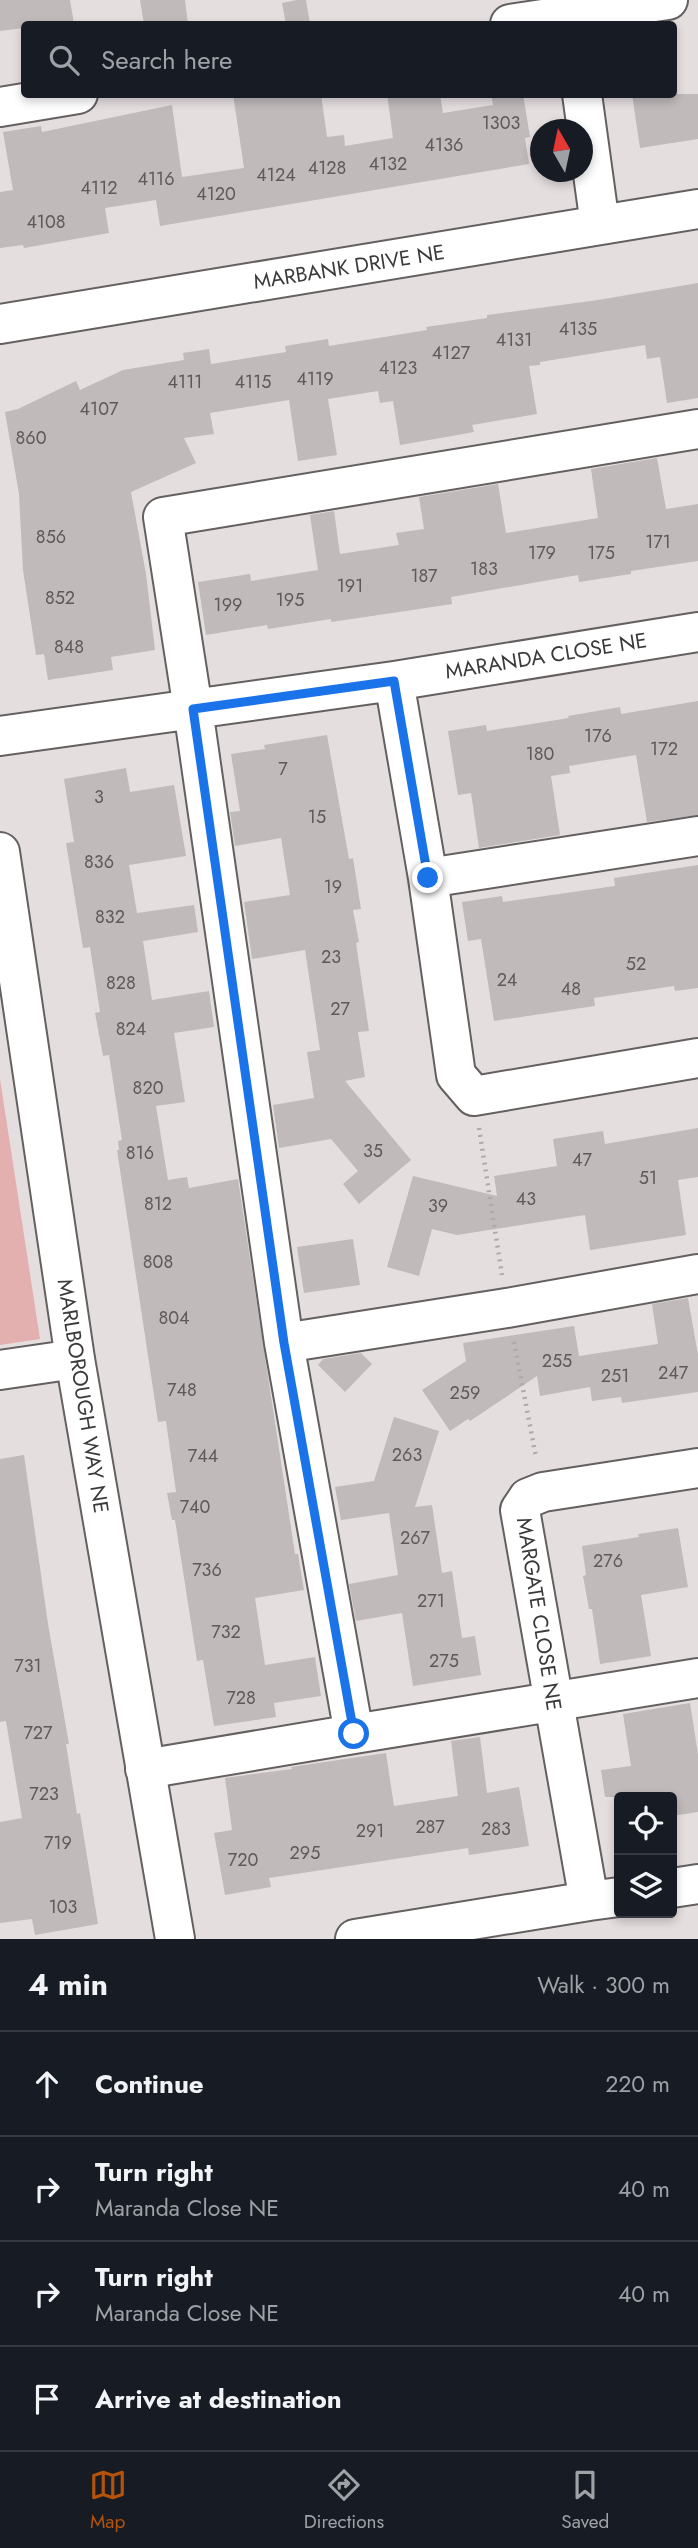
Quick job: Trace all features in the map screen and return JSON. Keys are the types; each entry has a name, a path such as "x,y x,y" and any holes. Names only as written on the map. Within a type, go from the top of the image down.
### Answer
{"street":[{"path":"527,21 668,0"},
{"path":"0,107 54,98"},
{"path":"583,98 600,225"},
{"name":"MARBANK DRIVE NE","path":"0,324 698,209"},
{"path":"354,1734 284,1343 163,517 698,429"},
{"name":"MARANDA CLOSE NE","path":"0,736 394,681 698,632"},
{"path":"394,681 428,878 456,1075 474,1096 698,1058"},
{"path":"428,878 698,836"},
{"name":"MARLBOROUGH WAY NE","path":"0,852 75,1359 175,1939"},
{"path":"284,1343 521,1306 698,1274"},
{"path":"0,1370 75,1359"},
{"name":"MARGATE CLOSE NE","path":"355,1939 604,1899 553,1702 520,1510 528,1498 543,1492 698,1468"},
{"path":"145,1769 698,1678"},
{"path":"677,1887 698,1884"}],"shaded area":[{"path":"0,1079 40,1339 0,1345"}],"building":[{"path":"0,0 70,0 74,21 21,21 21,28 0,31"},
{"path":"140,0 185,0 188,21 144,21"},
{"path":"306,0 310,21 285,21 282,3"},
{"path":"677,94 698,94 698,139 640,148 633,98 677,98"},
{"path":"234,98 322,98 327,137 344,135 345,146 393,138 388,98 441,98 443,113 493,105 492,98 524,98 530,137 525,138 529,164 160,226 156,200 105,208 109,233 24,248 23,245 0,248 0,192 13,190 3,132 41,126 42,132 172,105 182,177 244,168"},
{"path":"698,283 698,398 667,403 660,357 647,359 645,345 529,366 537,414 472,425 474,432 400,445 393,401 380,403 378,391 328,399 337,455 298,461 289,400 210,413 214,434 184,438 196,463 131,492 146,574 155,650 111,657 113,670 48,680 44,654 36,655 23,570 19,494 5,412 18,409 76,381 80,390 123,370 184,360 183,353 209,349 211,364 286,352 285,346 328,339 329,346 427,330 426,327 487,318 487,315"},
{"path":"657,458 666,509 698,504 698,561 579,582 578,575 451,597 452,604 406,611 268,629 267,625 206,635 198,582 250,574 251,581 318,570 310,515 334,511 340,554 399,545 396,533 424,529 419,497 498,484 506,533 598,518 591,469"},
{"path":"698,701 698,815 647,822 636,755 569,766 570,773 551,776 560,835 479,848 471,793 458,795 448,731 486,725 487,731 620,707 621,714"},
{"path":"327,735 349,859 353,858 361,909 353,910 369,1031 358,1032 365,1077 345,1081 411,1160 359,1204 343,1184 358,1171 331,1139 279,1148 273,1105 314,1098 307,1052 320,1050 305,950 252,959 244,902 290,895 281,838 235,846 230,812 240,811 231,754 265,749 264,745"},
{"path":"126,768 130,792 174,785 186,856 129,865 137,913 194,905 198,932 143,941 152,1000 209,991 214,1027 174,1033 185,1102 156,1106 168,1180 187,1177 189,1188 238,1179 295,1554 298,1554 304,1590 255,1598 265,1665 315,1657 321,1696 274,1703 276,1717 214,1726 203,1660 197,1661 175,1520 172,1520 167,1493 176,1492 166,1421 158,1422 117,1150 118,1141 122,1140 109,1055 103,1056 95,1013 100,1012 90,947 83,948 66,843 74,842 64,779"},
{"path":"698,865 698,988 675,991 674,986 594,998 595,1006 494,1021 481,939 468,941 462,902 502,896 503,902 615,886 614,878"},
{"path":"698,1128 698,1177 678,1180 686,1235 590,1250 585,1215 457,1235 432,1229 419,1276 387,1267 413,1176 497,1196 494,1176 557,1166 553,1139 603,1131 605,1144"},
{"path":"353,1239 360,1285 304,1293 297,1247"},
{"path":"688,1298 698,1355 698,1392 622,1403 621,1397 592,1401 590,1387 540,1396 537,1376 470,1421 468,1419 450,1431 422,1390 466,1361 463,1343 574,1326 579,1356 658,1344 652,1304"},
{"path":"361,1353 372,1364 345,1392 318,1365 323,1359"},
{"path":"394,1417 439,1431 415,1507 432,1505 442,1573 452,1571 462,1638 475,1636 481,1675 413,1686 402,1613 356,1621 349,1584 398,1575 389,1513 341,1520 335,1487 374,1481"},
{"path":"24,1455 48,1624 69,1744 66,1744 77,1814 80,1813 98,1924 35,1935 32,1919 0,1923 0,1822 22,1818 6,1721 0,1722 0,1459"},
{"path":"678,1528 688,1587 641,1595 651,1656 600,1664 592,1609 589,1609 583,1576 586,1575 582,1546"},
{"path":"690,1703 698,1754 698,1812 677,1815 677,1792 614,1792 614,1797 605,1797 601,1770 631,1766 623,1714"},
{"path":"480,1737 487,1793 519,1787 529,1846 469,1855 468,1848 269,1878 271,1887 225,1895 214,1833 232,1830 225,1778 386,1753 394,1806 458,1796 451,1741"}],"route":[{"path":"354,1734 284,1343 193,709 394,681 428,878"}]}
